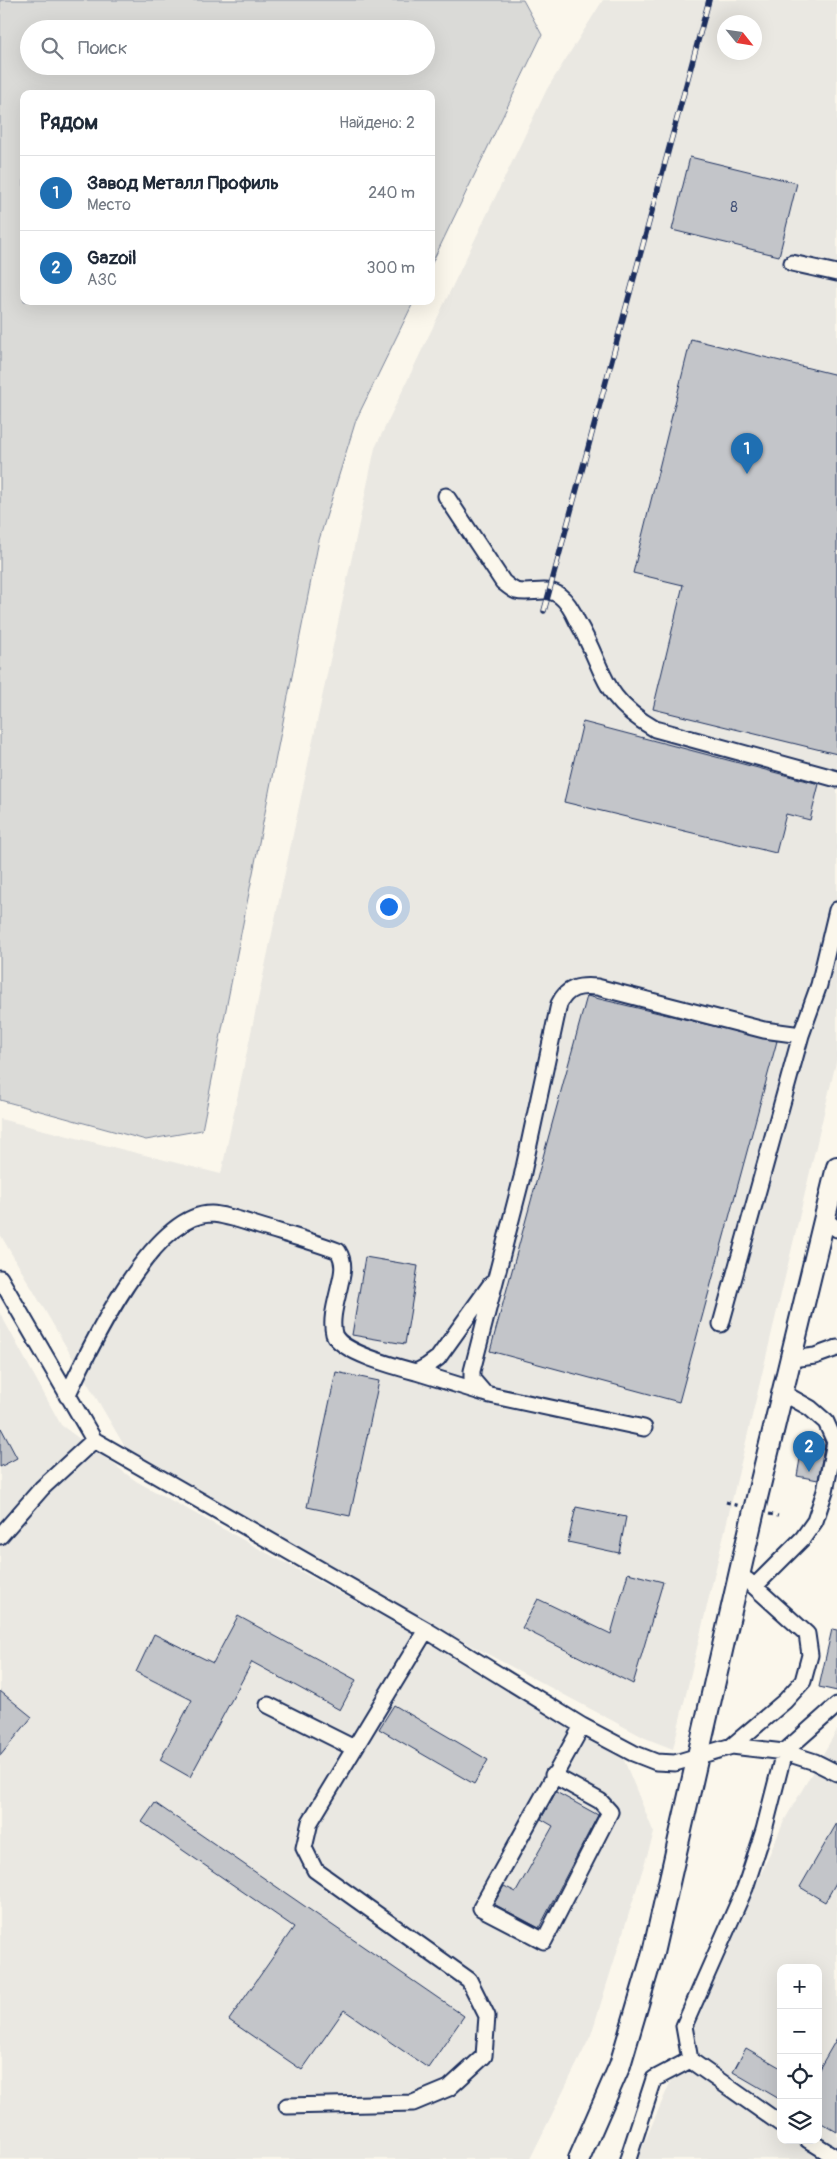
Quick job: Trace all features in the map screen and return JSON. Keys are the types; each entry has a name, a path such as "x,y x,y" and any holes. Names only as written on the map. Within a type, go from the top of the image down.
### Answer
{"main road":[{"path":"579,2159 620,2065 653,1953 697,1758 747,1580 791,1359 831,1224 837,1167"}],"street":[{"path":"792,263 837,273"},
{"path":"446,496 503,582 514,590 550,591 560,595 568,604 582,628 603,678 615,699 640,721 655,729 837,779"},
{"path":"721,1324 801,1035 819,986 837,910"},
{"path":"484,1393 472,1379 472,1371 522,1177 559,1004 564,995 579,986 597,987 764,1030 801,1035"},
{"path":"66,1396 94,1338 149,1254 162,1239 180,1225 194,1217 210,1214 233,1218 338,1251 343,1258 343,1270 333,1320 334,1333 337,1340 353,1351 484,1393 644,1428"},
{"path":"416,1372 438,1358 496,1277"},
{"path":"0,1278 66,1396 94,1440 426,1630 582,1726 633,1753 656,1762 675,1763 732,1746 785,1701 803,1681 810,1655 807,1634 747,1580 803,1538 815,1520 825,1491 835,1442 826,1422 810,1408 783,1393"},
{"path":"791,1359 815,1356 837,1348"},
{"path":"0,1536 42,1488 94,1440"},
{"path":"288,2106 413,2103 449,2088 484,2056 487,2016 469,1980 314,1870 304,1848 310,1822 426,1630"},
{"path":"268,1705 354,1748"},
{"path":"777,2121 690,2060 684,2026 745,1888 764,1830 784,1752 837,1705"},
{"path":"553,1775 600,1801 610,1812 544,1941 481,1908 553,1775 582,1726"},
{"path":"732,1746 784,1752 815,1762 837,1772"},
{"path":"628,2159 654,2079 690,2060"},
{"path":"814,2144 837,2158"}],"shaded area":[{"path":"0,0 523,0 542,35 435,257 435,90 20,90 20,305 412,305 356,420 319,540 202,1130 146,1140 0,1100"},
{"path":"603,0 837,0 837,1058 673,1749 645,1738 435,1626 125,1447 0,1234 0,1119 221,1174 375,448 547,89"},
{"path":"0,1313 61,1425 136,1481 409,1631 624,1760 654,1833 591,2035 530,2159 0,2159"},
{"path":"837,1730 837,2159 637,2159 784,1821"}],"building":[{"path":"690,157 797,183 779,256 672,230"},
{"path":"691,339 837,375 837,754 653,709 683,585 633,573"},
{"path":"583,722 819,784 810,820 786,814 776,853 564,802"},
{"path":"587,996 777,1041 679,1402 490,1351"},
{"path":"365,1257 418,1266 405,1344 352,1335"},
{"path":"336,1372 379,1381 350,1516 307,1507"},
{"path":"0,1426 17,1458 0,1467"},
{"path":"804,1436 824,1440 825,1443 818,1480 797,1476"},
{"path":"576,1507 626,1517 619,1553 568,1542"},
{"path":"628,1573 663,1582 633,1684 522,1628 538,1599 611,1634"},
{"path":"238,1616 356,1680 340,1710 252,1662 190,1777 160,1760 192,1700 136,1672 154,1634 213,1663"},
{"path":"832,1629 837,1630 837,1691 819,1687"},
{"path":"0,1691 32,1717 0,1756"},
{"path":"394,1705 488,1760 474,1784 379,1729"},
{"path":"556,1792 598,1815 539,1928 494,1904 504,1886 516,1892 553,1826 541,1819"},
{"path":"155,1803 464,2016 428,2068 344,2010 302,2070 229,2020 294,1927 142,1822"},
{"path":"837,1823 837,1881 825,1902 800,1887"},
{"path":"837,2038 837,2132 822,2123 822,2064"},
{"path":"746,2048 777,2066 777,2098 733,2072"}],"railway":[{"path":"544,611 709,0"}],"place":[{"name":"Завод Металл Профиль","path":"747,474"},
{"name":"Gazoil","path":"809,1472"}]}
